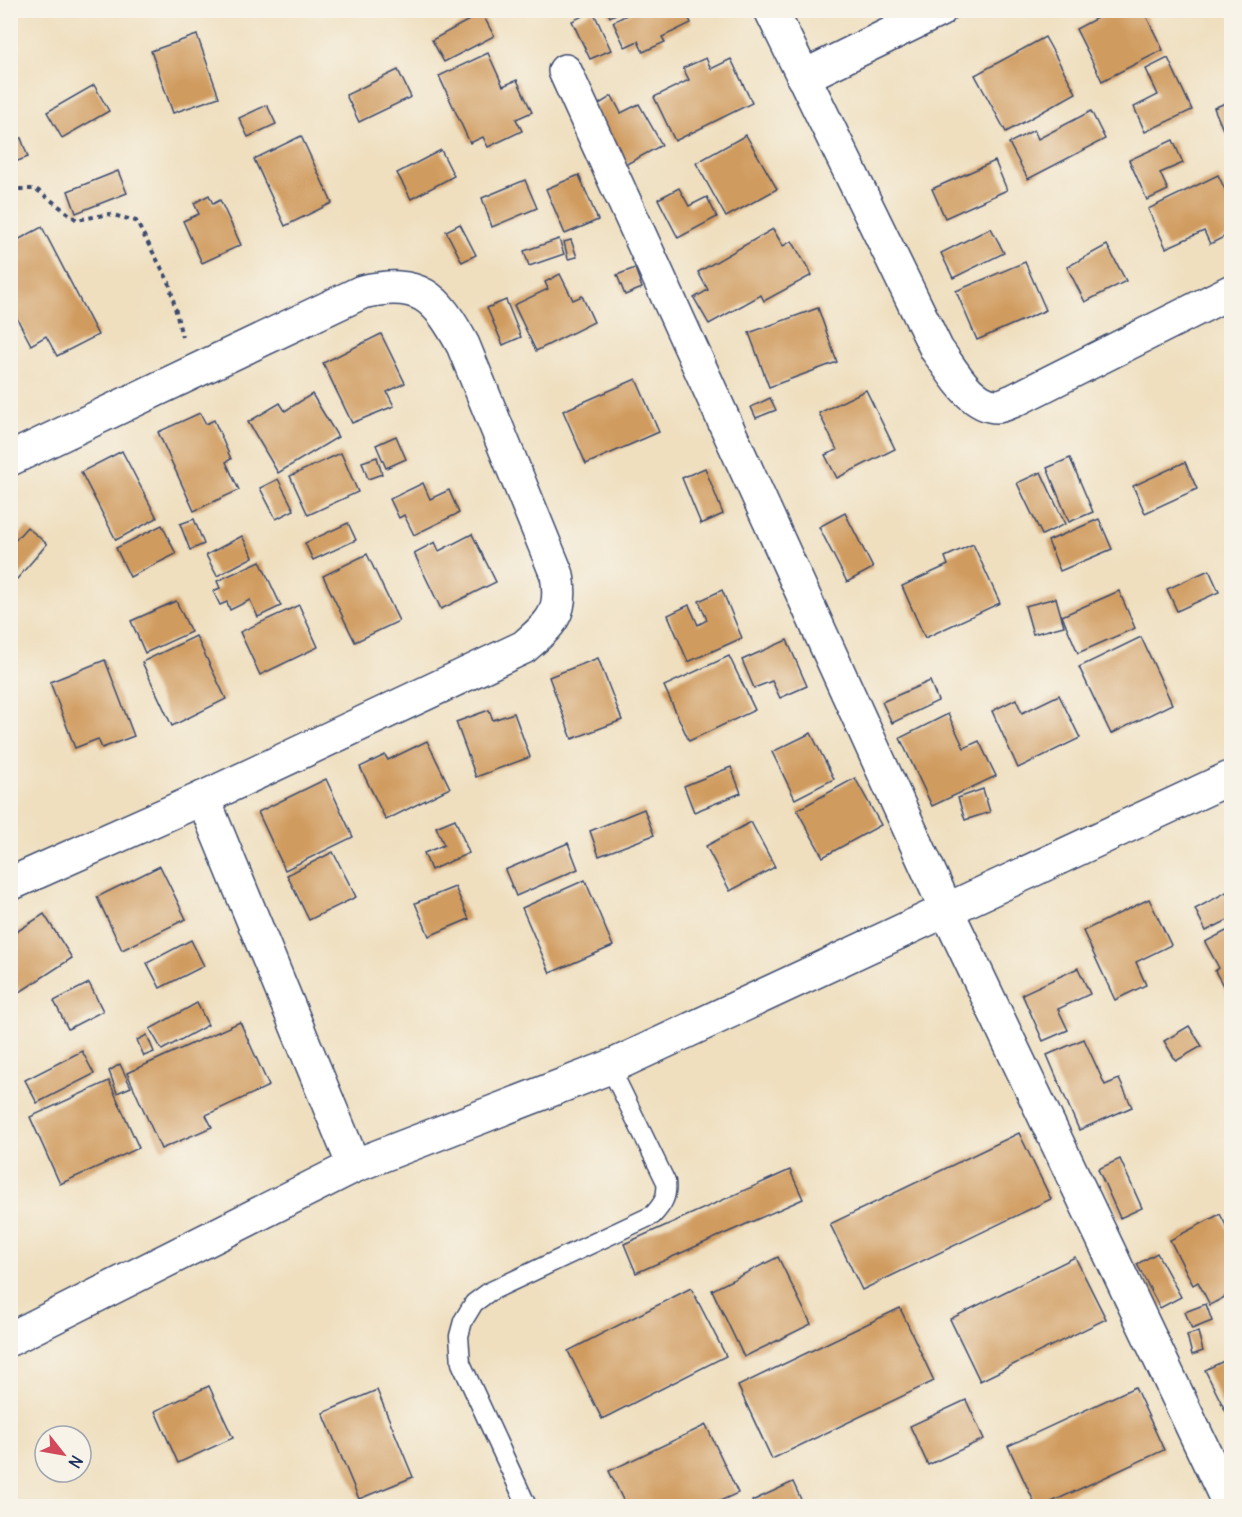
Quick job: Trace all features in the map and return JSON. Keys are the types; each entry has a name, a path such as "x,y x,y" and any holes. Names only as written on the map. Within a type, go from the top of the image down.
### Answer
{"street":[{"path":"771,10 938,350 966,388 985,404 998,406 1015,400 1232,291"},
{"path":"803,77 940,10"},
{"path":"565,72 946,909 1230,1506"},
{"path":"10,459 362,292 389,286 412,290 431,299 449,320 463,345 557,575 560,590 557,612 546,628 524,647 204,798 10,884"},
{"path":"10,1339 354,1166 610,1067 1232,777"},
{"path":"204,798 354,1166"}],"lane":[{"path":"527,1506 461,1364 459,1336 463,1321 474,1303 489,1292 653,1215 662,1205 666,1197 666,1182 610,1067"}],"path":[{"path":"10,189 36,189 77,220 109,214 136,221 169,282 192,373"}],"building":[{"path":"607,10 623,10 610,17"},
{"path":"636,10 685,10 691,23 662,37 665,42 643,52 638,41 625,47 613,22"},
{"path":"1112,10 1143,10 1163,50 1102,81 1076,29"},
{"path":"593,11 611,50 590,59 572,21"},
{"path":"482,13 494,36 444,62 432,40"},
{"path":"197,35 219,97 173,113 151,51"},
{"path":"1045,37 1076,93 1006,132 975,75"},
{"path":"488,53 503,86 517,80 532,112 516,119 522,131 488,147 483,137 470,143 439,76"},
{"path":"706,58 711,69 731,59 752,103 675,141 654,97 689,80 683,68"},
{"path":"1168,58 1192,110 1145,132 1134,107 1158,95 1146,69"},
{"path":"398,70 411,97 359,122 346,95"},
{"path":"94,85 109,111 62,138 47,112"},
{"path":"612,96 621,113 639,104 662,145 625,165 594,107"},
{"path":"1232,100 1232,129 1224,132 1214,108"},
{"path":"267,105 276,124 248,137 239,118"},
{"path":"1091,111 1105,139 1028,179 1009,143 1034,130 1038,139"},
{"path":"746,135 777,189 726,217 696,163"},
{"path":"301,136 332,203 285,226 254,159"},
{"path":"21,138 28,157 10,164 10,142"},
{"path":"1173,140 1183,163 1160,173 1168,190 1147,200 1129,160"},
{"path":"441,150 454,176 411,199 397,173"},
{"path":"995,161 1007,190 945,218 932,189"},
{"path":"118,171 127,193 76,213 68,191"},
{"path":"579,175 598,220 565,234 546,189"},
{"path":"1218,175 1232,204 1232,233 1210,244 1204,231 1166,248 1148,209"},
{"path":"525,180 537,208 492,227 482,198"},
{"path":"679,188 689,206 707,197 717,217 678,238 658,199"},
{"path":"209,195 213,204 220,200 241,245 202,263 183,221 199,214 194,203"},
{"path":"460,224 476,255 462,262 446,231"},
{"path":"42,227 98,335 57,356 46,336 31,345 10,305 10,244"},
{"path":"991,228 1004,253 953,278 941,253"},
{"path":"773,229 783,246 792,241 812,275 764,301 761,295 709,324 694,298 708,290 698,272"},
{"path":"559,239 564,254 529,266 524,251"},
{"path":"571,240 577,257 568,259 564,242"},
{"path":"1107,245 1126,281 1085,302 1067,267"},
{"path":"1025,262 1046,310 977,340 956,291"},
{"path":"635,268 642,288 625,295 617,275"},
{"path":"560,274 573,300 582,296 594,322 536,351 514,305 548,289 545,282"},
{"path":"506,300 521,337 503,345 487,308"},
{"path":"818,308 837,362 769,387 749,333"},
{"path":"381,334 405,383 387,392 394,406 352,423 323,363"},
{"path":"636,379 659,432 586,464 563,411"},
{"path":"866,390 895,449 837,478 825,455 837,450 819,413"},
{"path":"312,394 338,437 278,473 248,422 280,403 285,411"},
{"path":"770,398 776,410 756,418 751,407"},
{"path":"200,413 206,424 214,420 231,459 226,462 239,490 194,511 158,432"},
{"path":"396,436 406,459 386,468 376,445"},
{"path":"122,451 157,518 116,540 81,472"},
{"path":"341,453 358,492 308,515 290,476"},
{"path":"377,457 382,474 368,479 362,462"},
{"path":"1070,458 1093,512 1069,522 1047,468"},
{"path":"1185,462 1197,489 1145,513 1133,486"},
{"path":"705,468 723,514 701,524 682,478"},
{"path":"1041,472 1065,524 1042,535 1017,483"},
{"path":"278,479 294,510 276,519 260,488"},
{"path":"423,483 430,499 449,490 459,513 414,535 404,515 399,518 390,499"},
{"path":"845,513 873,568 847,582 819,527"},
{"path":"194,519 204,544 190,550 180,524"},
{"path":"1099,519 1112,549 1060,571 1048,541"},
{"path":"348,523 356,540 313,560 305,543"},
{"path":"162,525 176,554 130,577 116,548"},
{"path":"27,527 47,544 17,579 10,573 10,546"},
{"path":"472,534 496,582 441,609 414,553 435,542 439,551"},
{"path":"242,536 253,557 217,576 206,555"},
{"path":"973,544 1000,603 925,638 902,586 948,565 945,557"},
{"path":"367,554 399,621 355,642 323,576"},
{"path":"260,561 281,606 258,617 250,600 230,610 227,602 220,605 213,591 220,588 217,581"},
{"path":"1209,570 1219,592 1177,611 1167,589"},
{"path":"722,590 742,638 688,662 668,615 689,605 698,625 707,620 699,601"},
{"path":"1119,591 1135,628 1078,653 1062,616"},
{"path":"1056,598 1064,626 1033,634 1025,606"},
{"path":"176,601 191,632 145,653 131,621"},
{"path":"299,605 318,647 260,675 240,632"},
{"path":"196,636 226,699 172,726 142,662"},
{"path":"1141,637 1172,704 1111,734 1079,667"},
{"path":"787,640 807,686 780,698 772,681 754,688 742,660"},
{"path":"729,656 755,710 689,741 664,686"},
{"path":"598,658 622,720 572,739 549,677"},
{"path":"105,660 134,736 102,748 98,739 75,748 50,682"},
{"path":"930,681 938,701 892,723 882,702"},
{"path":"1059,695 1080,738 1018,768 992,711 1016,699 1022,713"},
{"path":"489,710 493,720 514,713 530,757 476,777 456,722"},
{"path":"948,714 964,748 979,741 996,776 932,806 900,738"},
{"path":"811,733 834,779 795,799 772,752"},
{"path":"427,741 450,788 386,820 360,767 385,755 388,760"},
{"path":"731,767 741,793 694,812 684,786"},
{"path":"855,778 881,825 823,857 797,810"},
{"path":"326,779 353,837 285,870 258,812"},
{"path":"983,789 990,812 965,820 958,798"},
{"path":"644,809 654,835 599,856 590,831"},
{"path":"455,819 469,853 431,870 424,853 444,845 436,827"},
{"path":"751,822 775,867 730,891 706,846"},
{"path":"568,843 578,869 516,896 505,870"},
{"path":"333,852 356,897 309,920 287,875"},
{"path":"160,866 186,919 122,950 97,897"},
{"path":"585,880 613,946 550,973 522,908"},
{"path":"455,887 469,919 429,936 415,903"},
{"path":"1232,889 1232,918 1206,931 1195,909"},
{"path":"1149,899 1171,945 1136,962 1146,985 1115,1000 1083,931"},
{"path":"44,914 72,958 20,992 10,977 10,936"},
{"path":"1232,928 1232,1002 1215,971 1219,968 1205,942"},
{"path":"191,940 204,966 160,988 147,963"},
{"path":"1078,968 1090,994 1058,1009 1068,1030 1043,1041 1022,994"},
{"path":"89,983 103,1011 68,1029 54,1001"},
{"path":"197,1003 208,1025 162,1050 150,1029"},
{"path":"240,1022 269,1086 206,1115 212,1127 161,1149 127,1073"},
{"path":"1189,1026 1202,1046 1176,1061 1164,1041"},
{"path":"147,1035 154,1052 144,1056 137,1040"},
{"path":"1084,1039 1105,1085 1119,1079 1132,1107 1079,1130 1047,1055"},
{"path":"82,1051 94,1074 37,1103 25,1080"},
{"path":"120,1064 131,1087 117,1093 109,1071"},
{"path":"109,1081 139,1148 60,1184 30,1117"},
{"path":"1019,1133 1051,1199 862,1290 830,1224"},
{"path":"1120,1159 1142,1208 1120,1218 1098,1169"},
{"path":"790,1170 803,1199 636,1273 624,1244"},
{"path":"1220,1214 1232,1237 1232,1293 1210,1305 1198,1282 1193,1285 1170,1240"},
{"path":"1157,1253 1181,1297 1160,1308 1137,1264"},
{"path":"778,1257 811,1324 744,1357 712,1290"},
{"path":"1075,1257 1106,1319 980,1381 950,1319"},
{"path":"691,1288 726,1356 602,1419 568,1351"},
{"path":"1206,1304 1212,1321 1192,1329 1185,1312"},
{"path":"900,1308 934,1381 772,1459 738,1386"},
{"path":"1198,1332 1203,1351 1192,1355 1187,1335"},
{"path":"1232,1357 1232,1424 1205,1370"},
{"path":"209,1386 233,1438 178,1463 155,1411"},
{"path":"1135,1387 1164,1450 1043,1506 1036,1506 1008,1446"},
{"path":"377,1390 413,1477 359,1499 323,1413"},
{"path":"966,1400 984,1439 928,1465 910,1426"},
{"path":"706,1425 738,1493 709,1506 626,1506 609,1471"},
{"path":"793,1482 804,1506 754,1506 752,1501"}]}
